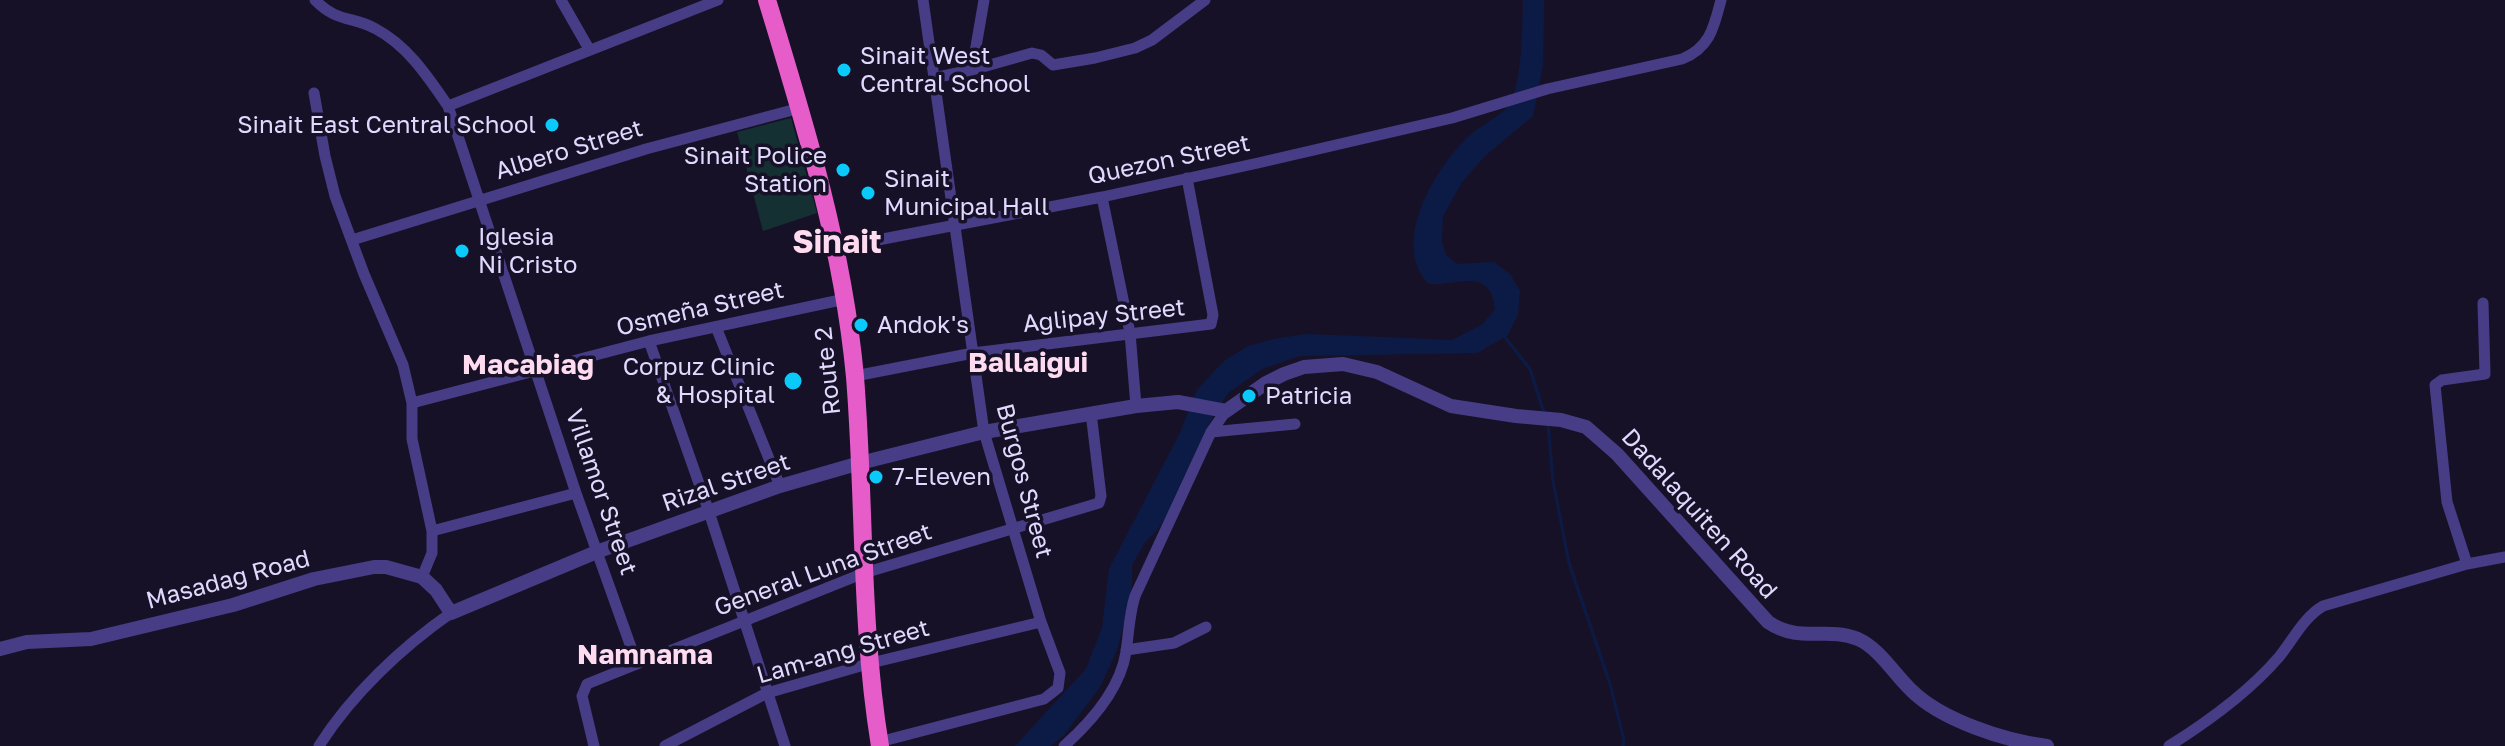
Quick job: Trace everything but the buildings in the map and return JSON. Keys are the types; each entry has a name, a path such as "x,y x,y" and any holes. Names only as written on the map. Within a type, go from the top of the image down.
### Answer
{"highway":[{"name":"Route 2","path":"767,0 824,191 845,299 855,376 864,573 879,744"}],"street":[{"name":"Villamor Street","path":"315,0 330,13 374,27 394,41 419,65 448,106 576,493 637,664"},
{"path":"561,0 589,49"},
{"path":"448,106 718,0"},
{"name":"Burgos Street","path":"879,744 1044,699 1058,688 1060,673 1041,622 984,432 923,0"},
{"path":"972,70 984,0"},
{"path":"933,78 1028,53 1038,54 1056,65 1119,53 1152,40 1205,0"},
{"name":"Quezon Street","path":"836,248 1187,178 1452,118 1508,99 1693,55 1708,42 1721,0"},
{"path":"314,93 335,196 403,365 412,403 412,439 432,531 432,553 422,577 436,590 451,613"},
{"name":"Albero Street","path":"352,240 646,149 800,108"},
{"name":"Aglipay Street","path":"855,376 973,353 1213,323 1187,178"},
{"path":"1102,197 1130,333 1136,406"},
{"name":"Osmeña Street","path":"412,403 649,341 845,299"},
{"path":"2467,564 2447,502 2435,385 2442,380 2485,374 2483,303"},
{"path":"716,327 780,486"},
{"path":"649,341 709,512 785,746"},
{"name":"Dadalaquiten Road","path":"1218,410 1284,374 1304,367 1343,364 1377,372 1451,406 1561,420 1586,427 1617,454 1768,622 1791,634 1842,635 1857,639 1870,647 1912,692 1930,704 1968,724 2005,737 2047,746"},
{"name":"Rizal Street","path":"319,746 336,718 364,688 434,624 451,613 599,551 780,486 984,432 1136,406 1178,402 1218,410"},
{"path":"1064,746 1084,728 1105,701 1122,666 1135,596 1211,432 1218,410"},
{"name":"General Luna Street","path":"594,746 582,696 587,684 864,573 1101,502 1091,413"},
{"path":"1211,432 1295,424"},
{"path":"432,531 576,493"},
{"path":"2169,746 2216,716 2236,698 2278,658 2318,609 2467,564 2505,557"},
{"name":"Masadag Road","path":"0,649 27,642 91,639 233,605 314,579 374,567 386,567 422,577"},
{"name":"Lam-ang Street","path":"665,746 767,693 871,663 1041,622"},
{"path":"1126,650 1174,643 1206,627"}],"green space":[{"path":"791,118 817,213 763,231 737,132"}],"water":[{"path":"1523,0 1544,0 1543,65 1533,116 1486,155 1462,182 1443,216 1442,242 1446,255 1457,264 1494,262 1510,274 1520,291 1518,314 1508,335 1477,353 1300,356 1262,369 1228,393 1210,422 1172,510 1145,542 1132,565 1132,594 1117,650 1100,687 1064,735 1051,746 1015,746 1086,669 1102,628 1109,569 1179,435 1197,390 1224,361 1248,346 1306,334 1452,340 1483,324 1495,309 1487,287 1480,283 1429,284 1418,268 1414,249 1415,229 1430,188 1454,152 1471,134 1510,104 1520,67"}],"waterway":[{"path":"1504,336 1530,369 1544,413"},
{"path":"1548,424 1553,481 1569,563 1611,687 1623,746"}],"place":[{"name":"Sinait West Central School","path":"844,70"},
{"name":"Sinait East Central School","path":"552,125"},
{"name":"Sinait Police Station","path":"843,170"},
{"name":"Sinait Municipal Hall","path":"868,193"},
{"name":"Iglesia Ni Cristo","path":"462,251"},
{"name":"Andok's","path":"861,325"},
{"name":"Corpuz Clinic & Hospital","path":"793,381"},
{"name":"Patricia","path":"1249,396"},
{"name":"7-Eleven","path":"876,477"}],"district":[{"name":"Sinait","path":"837,243"},
{"name":"Ballaigui","path":"1028,363"},
{"name":"Macabiag","path":"528,365"},
{"name":"Namnama","path":"645,655"}]}
